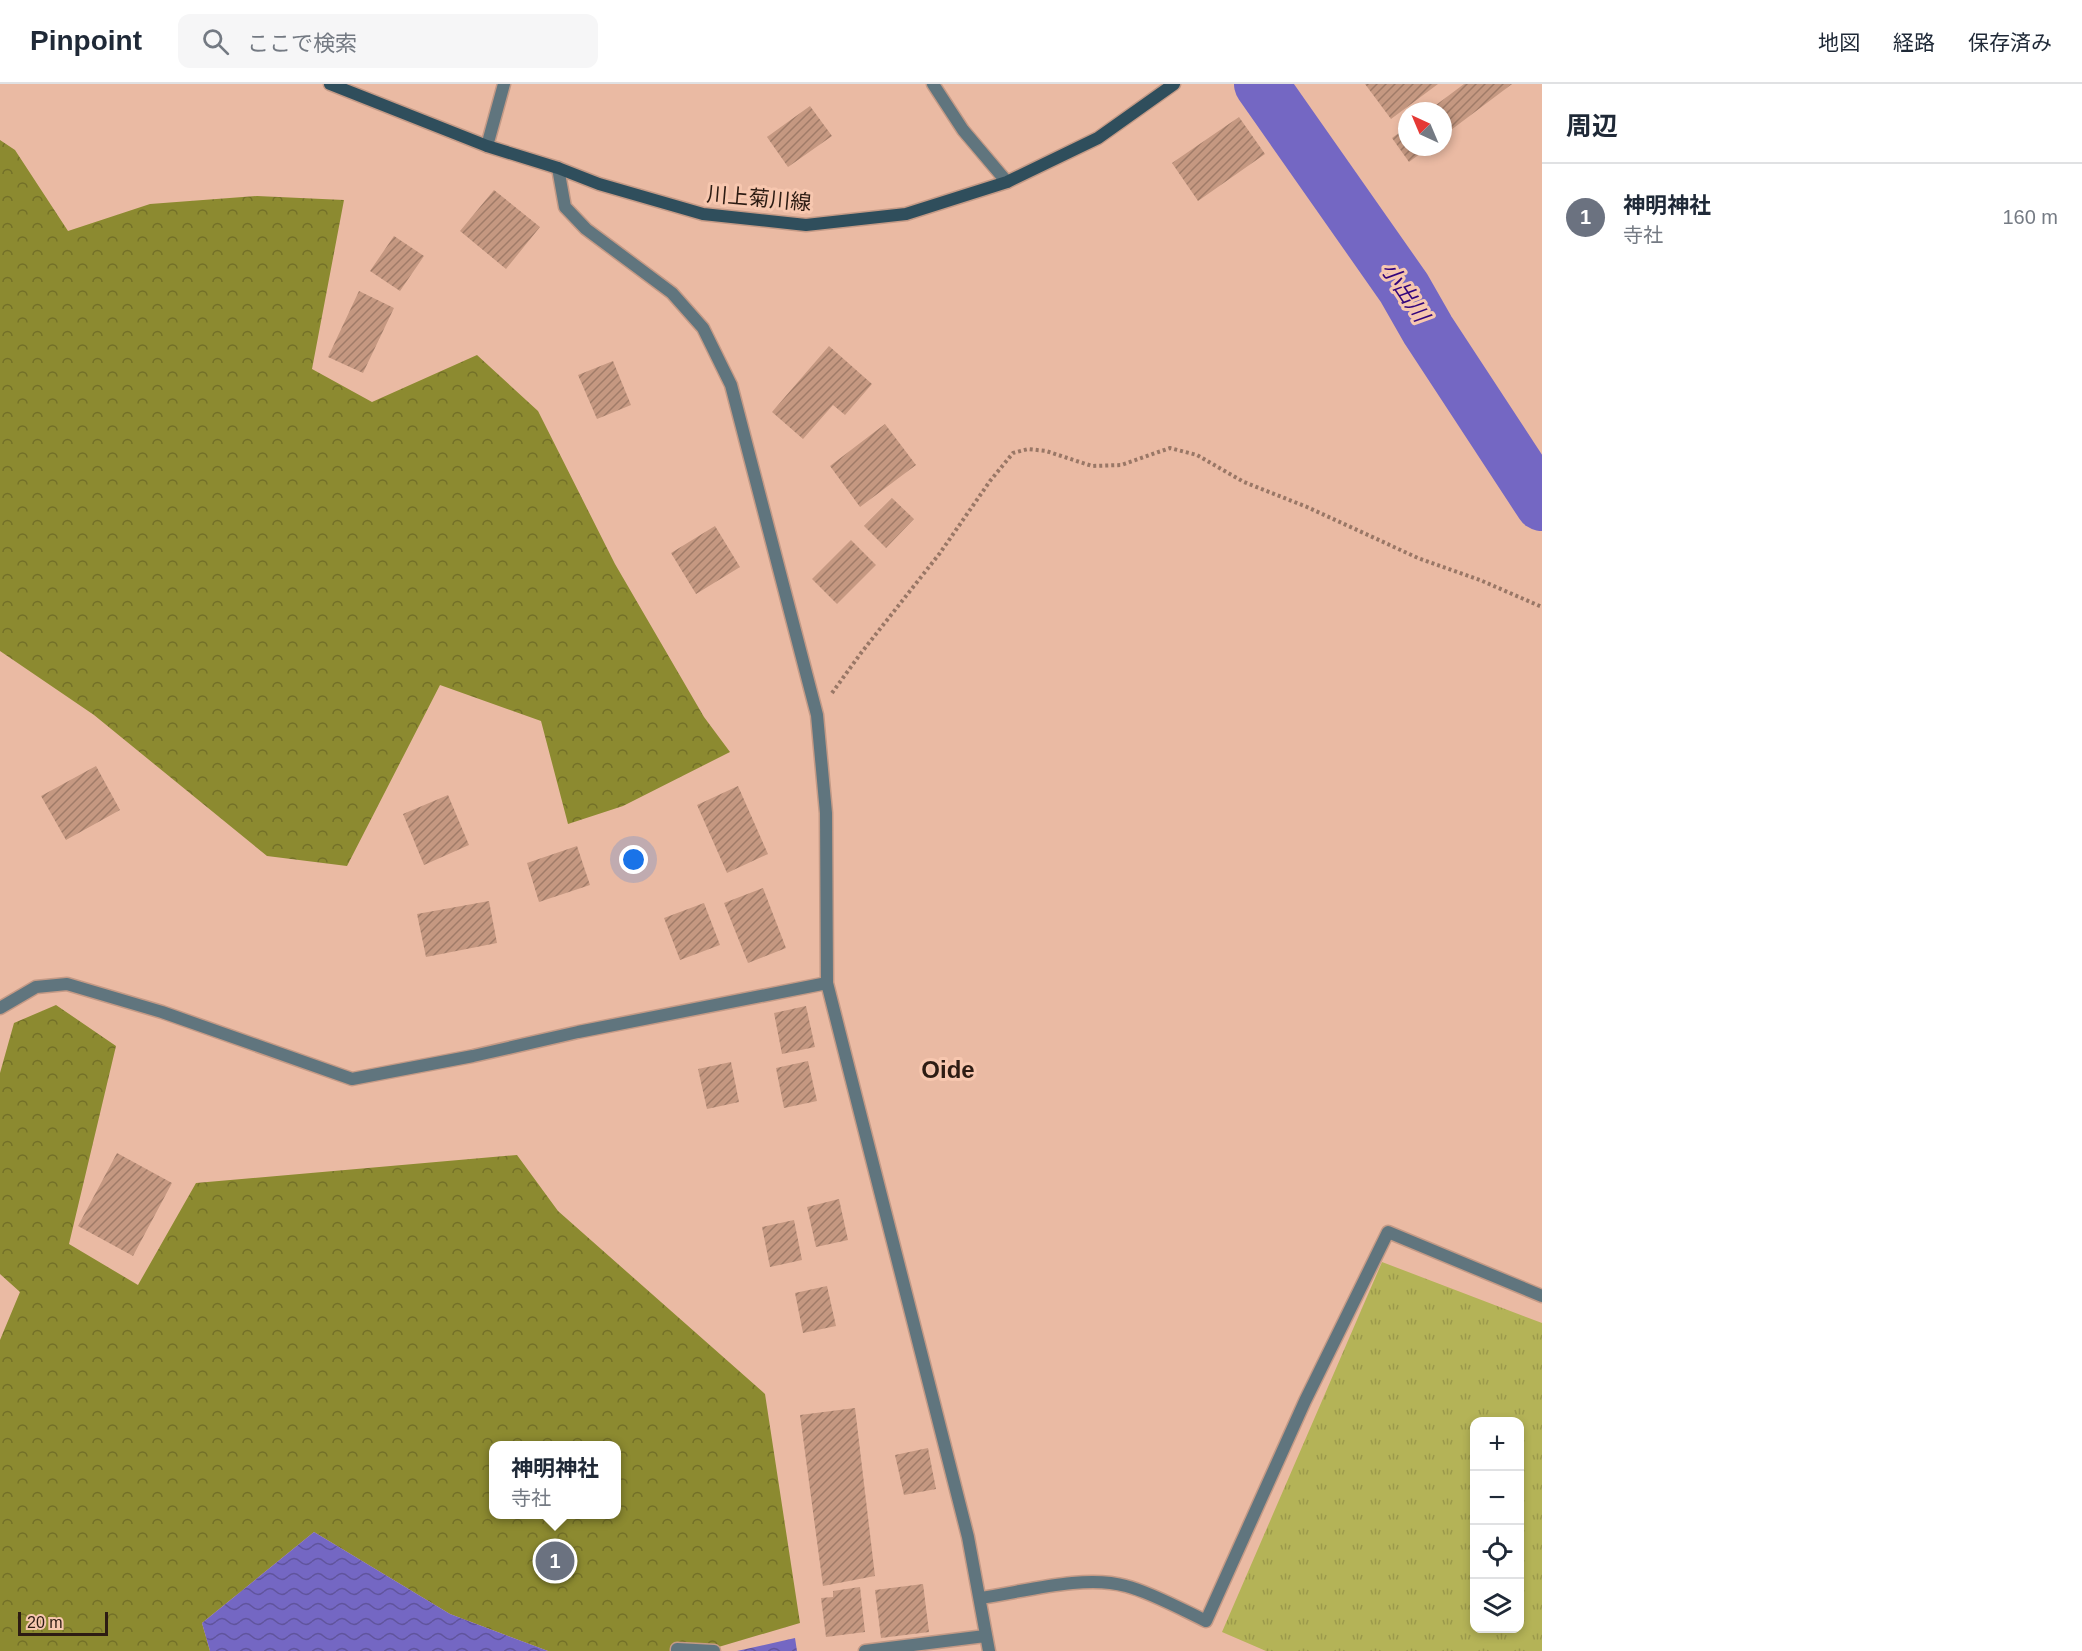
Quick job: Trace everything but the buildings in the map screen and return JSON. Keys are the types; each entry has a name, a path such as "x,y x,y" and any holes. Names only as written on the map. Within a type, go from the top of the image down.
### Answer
{"main road":[{"name":"川上菊川線","path":"330,84 487,146 558,168 598,184 704,214 806,225 906,214 1007,182 1098,138 1174,84"}],"street":[{"path":"487,146 504,84"},
{"path":"933,84 963,130 1007,182"},
{"path":"558,168 565,207 586,229 672,293 703,328 731,385 817,715 825,813 827,983 968,1537 989,1651"},
{"path":"0,1008 36,987 68,984 162,1012 352,1079 827,983"},
{"path":"980,1598 1102,1581 1127,1586 1206,1621 1305,1401 1388,1232 1542,1296"},
{"path":"864,1651 985,1636"},
{"path":"678,1651 678,1649 714,1651"}],"path":[{"path":"817,715 861,653 940,553 990,481 1013,453 1028,449 1046,451 1092,466 1121,465 1170,448 1197,455 1244,482 1307,507 1418,558 1480,580 1542,607"}],"green space":[{"path":"0,140 15,150 68,231 150,204 257,196 344,200 312,369 372,402 477,355 538,411 615,564 704,717 730,752 623,806 568,824 541,721 440,685 347,866 267,856 94,715 0,651"},
{"path":"56,1005 116,1046 69,1244 138,1285 196,1183 517,1155 558,1211 765,1394 800,1623 705,1651 548,1651 450,1614 314,1532 202,1623 210,1651 0,1651 0,1340 20,1292 0,1274 0,1073 14,1023"},
{"path":"1382,1262 1542,1323 1542,1651 1266,1651 1222,1632"}],"water":[{"path":"314,1532 450,1614 548,1651 210,1651 202,1623"},
{"path":"795,1638 797,1651 737,1651"}],"waterway":[{"name":"小出川","path":"1261,84 1404,288 1428,330 1542,504"}],"place":[{"name":"神明神社","path":"555,1561"}],"district":[{"name":"Oide","path":"948,1069"}]}
